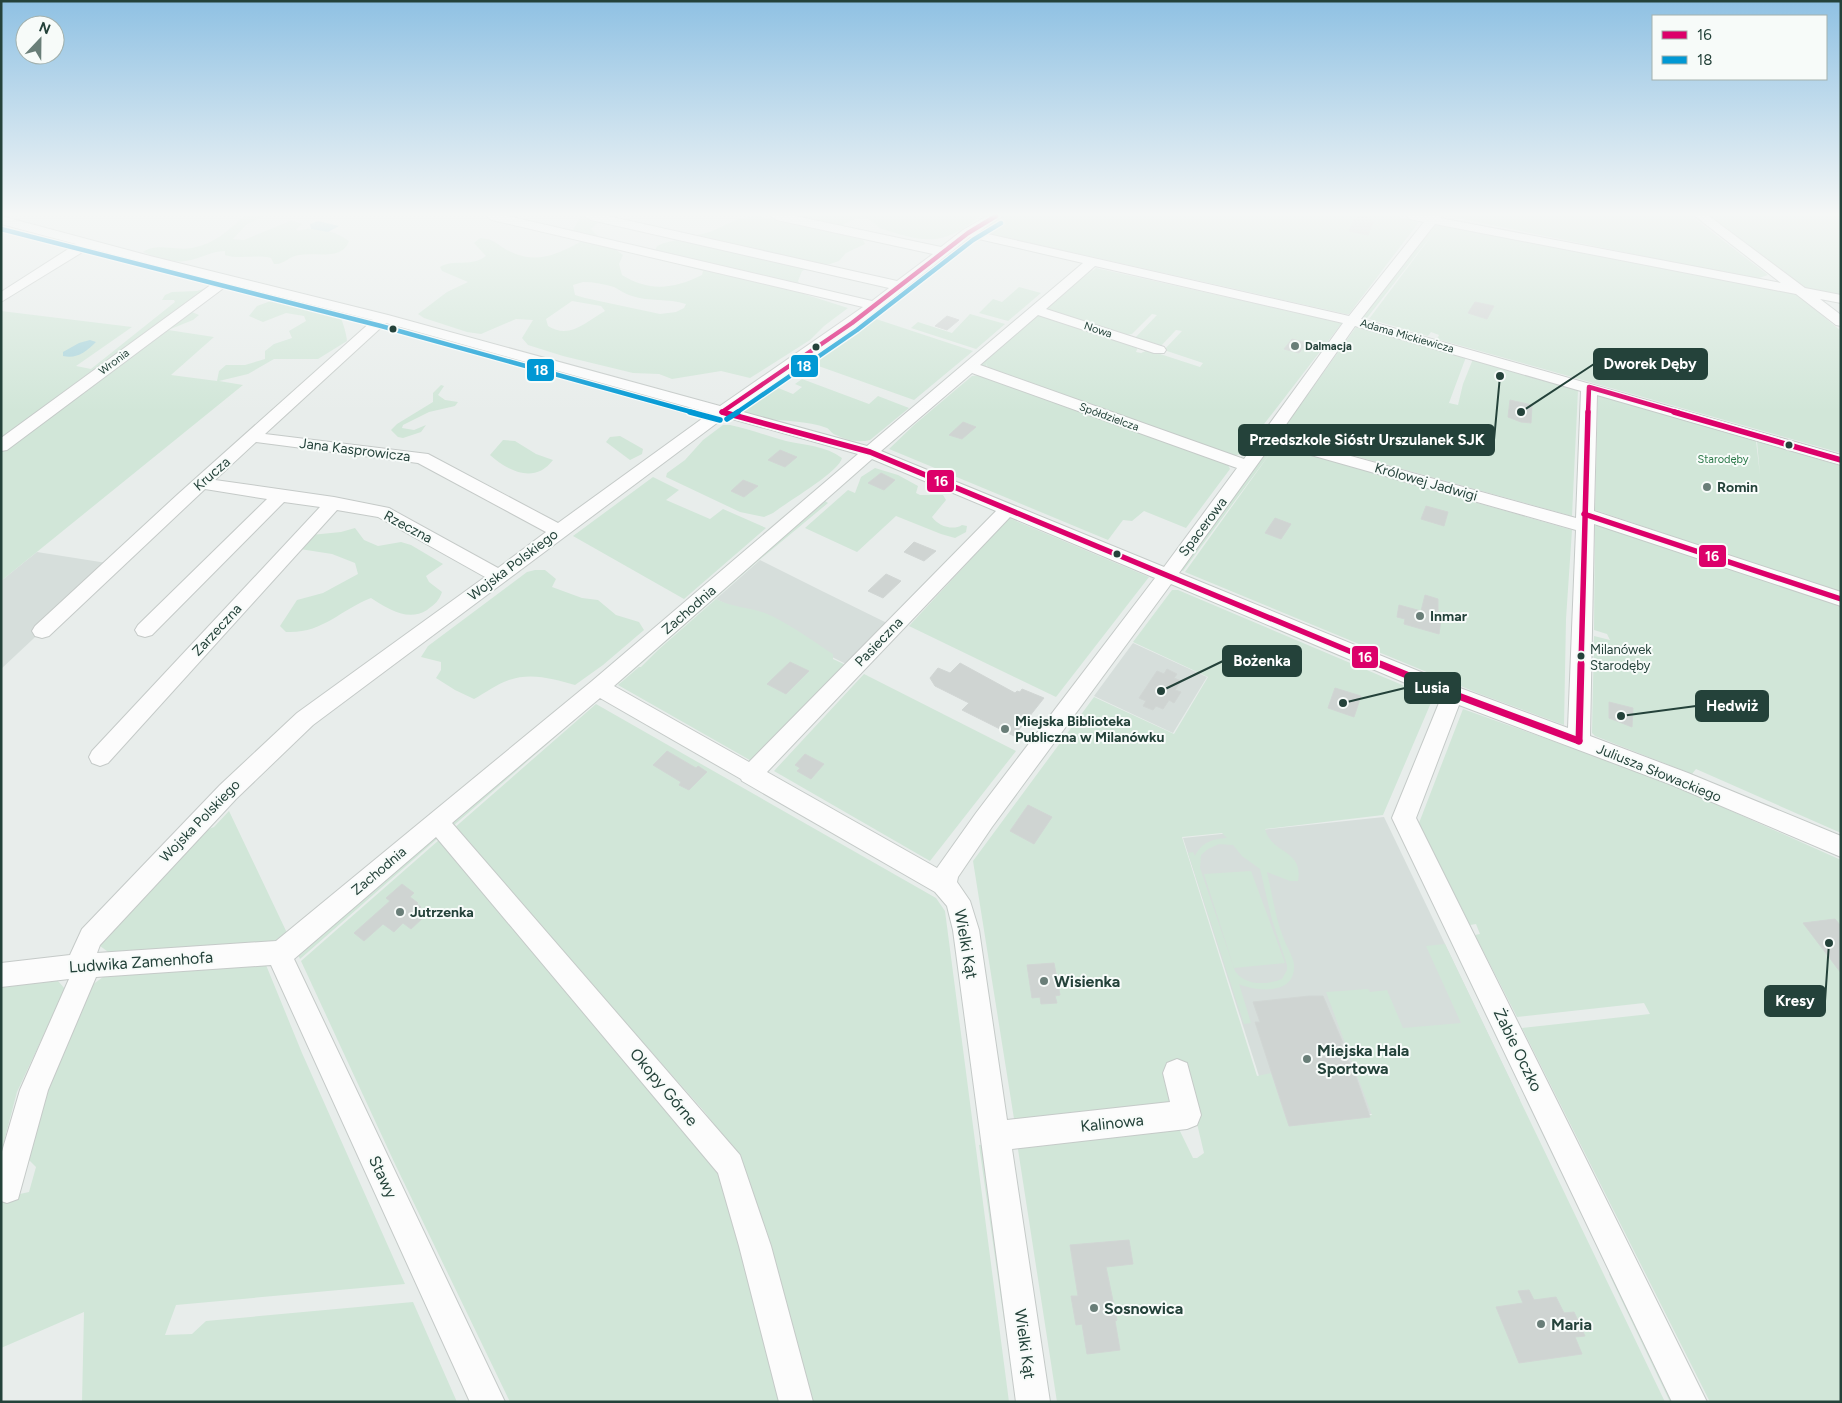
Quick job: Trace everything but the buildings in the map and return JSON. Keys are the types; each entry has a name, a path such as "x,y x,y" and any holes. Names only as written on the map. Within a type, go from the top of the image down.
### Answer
{"street":[{"path":"1,298 27,281"},
{"name":"Wronia","path":"1,446 224,281"},
{"name":"Juliusza Słowackiego","path":"237,281 383,318 870,452 1453,694 1680,779 1841,846"},
{"path":"771,281 875,306"},
{"path":"880,281 900,286"},
{"name":"Wojska Polskiego","path":"7,1188 34,1090 82,966 91,937 228,792 277,743 305,719 722,412 875,306 906,281"},
{"name":"Zachodnia","path":"281,952 599,687 1069,281"},
{"name":"Adama Mickiewicza","path":"1178,281 1352,321 1841,460"},
{"name":"Spacerowa","path":"944,884 947,873 959,856 1248,466 1352,321 1383,281"},
{"path":"1750,281 1841,299"},
{"path":"1788,281 1841,322"},
{"name":"Nowa","path":"1036,310 1159,350"},
{"name":"Krucza","path":"42,631 383,318"},
{"name":"Spółdzielcza","path":"970,367 1248,466"},
{"path":"1579,741 1589,387"},
{"name":"Jana Kasprowicza","path":"253,437 422,458 559,531"},
{"name":"Królowej Jadwigi","path":"1268,438 1584,520 1841,599"},
{"name":"Rzeczna","path":"203,483 383,512 498,576"},
{"path":"145,630 281,495"},
{"name":"Zarzeczna","path":"100,757 334,503"},
{"name":"Pasieczna","path":"750,775 1008,509"},
{"name":"Wielki Kąt","path":"599,687 750,775 944,884 958,901 963,915 1034,1402"},
{"name":"Żabie Oczko","path":"1453,694 1404,818 1690,1402"},
{"name":"Okopy Górne","path":"437,822 730,1165 755,1246 796,1402"},
{"name":"Ludwika Zamenhofa","path":"1,975 82,966 281,952"},
{"name":"Stawy","path":"281,952 282,960 488,1402"},
{"name":"Kalinowa","path":"994,1136 1187,1115 1177,1074"}],"shaded area":[{"path":"37,552 113,564 1,669 1,581"},
{"path":"760,560 889,624 848,665 716,599"},
{"path":"1133,643 1207,677 1173,733 1094,696"},
{"path":"1384,817 1520,1100 1274,1123 1183,838"}],"green space":[{"path":"636,281 662,287 687,281 798,281 804,294 848,308 824,326 810,340 750,378 721,371 672,379 659,374 633,373 563,356 528,345 522,338 533,320 516,319 481,334 467,332 424,318 418,314 447,292 468,282","holes":["583,282 614,287 638,298 686,304 684,308 676,312 660,314 575,295 573,285","572,301 601,306 605,311 578,328 564,331 548,326 546,319"]},
{"path":"1074,281 1156,281 1342,323 1241,454 1233,456 988,368 986,363 987,368 980,365 1038,314 1138,347 1136,352 1141,353 1148,350 1200,367 1203,363 1164,350 1182,331 1176,330 1160,347 1135,338 1157,315 1152,314 1132,334 1125,335 1044,309"},
{"path":"1202,281 1374,281 1349,314"},
{"path":"1389,281 1395,281 1367,318 1361,317"},
{"path":"1397,281 1735,281 1795,293 1841,331 1841,453 1437,339 1439,335 1431,332 1428,336 1369,319"},
{"path":"1795,281 1841,281 1841,296 1805,289"},
{"path":"226,286 218,293 208,297 192,312 199,315 193,320 168,330 214,337 171,375 217,381 219,371 226,365 245,365 265,359 265,351 274,344 292,338 289,331 306,321 304,316 286,313 263,322 249,316 257,306 279,298 339,315 347,341 318,359 274,359 248,374 219,381 243,385 1,581 1,311 132,327 76,366 91,369 175,302 174,300 162,300 165,295 172,292 197,291 209,287"},
{"path":"1019,287 1041,293 1008,321 979,313 993,299 1002,302"},
{"path":"970,314 1005,324 976,349 911,328 918,322 952,333"},
{"path":"873,318 973,351 914,400 810,363"},
{"path":"1356,327 1466,357 1443,419 1449,403 1458,405 1463,384 1473,359 1578,390 1572,516 1279,435"},
{"path":"981,375 1227,463 1230,469 1186,528 1144,511 1132,521 1123,520 1108,540 889,449 914,425 972,376"},
{"path":"802,379 869,404 878,396 909,408 870,440 862,441 844,438 833,434 827,428 816,425 760,417 740,409 741,406 771,385 793,394 802,387 795,384"},
{"path":"441,385 444,386 438,395 445,400 458,402 455,406 429,412 403,425 402,428 414,430 426,425 421,432 403,438 398,437 391,430 397,424 433,402 433,393"},
{"name":"Starodęby","path":"1598,395 1756,441 1760,475 1757,441 1841,466 1841,593 1595,510"},
{"path":"723,425 730,425 786,441 822,448 842,458 839,464 823,479 773,513 764,517 740,512 666,477 667,473 685,460 703,440"},
{"path":"620,436 643,449 642,454 630,460 606,442 610,437"},
{"path":"503,440 515,441 536,454 553,460 538,472 522,473 514,470 490,455"},
{"path":"1272,444 1566,525 1565,527 1383,476 1572,530 1566,619 1564,725 1480,694 1185,572 1274,448 1183,571 1181,570"},
{"path":"875,468 898,475 918,486 916,493 920,495 943,495 946,500 932,517 946,527 967,526 966,532 955,538 896,516 857,552 805,528 848,490 855,493 861,477"},
{"path":"653,477 679,490 666,500 710,519 723,509 766,528 684,599 573,536"},
{"path":"825,501 828,503 758,561 618,684 616,683"},
{"path":"1009,518 1149,577 1056,697 909,626"},
{"path":"1595,526 1602,526 1841,606 1841,833 1696,769 1692,774 1595,736 1592,733 1594,636 1610,640 1607,634 1594,630"},
{"path":"355,528 364,540 378,546 401,542 411,545 443,564 426,576 429,582 442,592 438,600 427,610 413,615 398,613 371,598 321,625 299,632 286,632 280,626 297,600 323,593 358,574 355,563 332,554 300,549 311,535 341,532"},
{"path":"545,570 556,579 552,587 582,598 598,600 616,615 639,622 644,630 603,665 575,685 534,676 517,678 500,684 474,699 436,678 441,670 441,662 421,657 428,646 527,572"},
{"path":"1172,590 1178,590 1433,698 1383,815 1265,829 1268,837 1292,857 1299,871 1298,881 1290,881 1267,872 1278,921 1294,966 1293,975 1282,987 1255,989 1239,984 1251,1023 1244,1024 1188,853 1193,852 1195,856 1204,844 1217,839 1227,838 1222,833 1182,837 1257,1076 1271,1073 1286,1119 1372,1115 1326,992 1368,989 1370,992 1387,990 1403,1028 1461,1023 1426,946 1445,944 1665,1402 1057,1402 1017,1143 1178,1127 1193,1158 1197,1158 1204,1153 1184,1069 1172,1108 1015,1125 973,861 1094,697 1174,734 1208,677 1133,642","holes":["1219,844 1233,845 1242,856 1260,869 1272,920 1287,965 1287,970 1282,979 1263,983 1250,982 1239,976 1235,971 1200,868 1201,855 1208,849"]},
{"path":"716,599 774,617 833,654 833,659 848,666 755,763 618,685 641,667"},
{"path":"864,674 1016,751 930,861 774,771"},
{"path":"595,696 599,699 453,826 446,822"},
{"path":"596,704 936,898 945,911 1009,1402 811,1402 741,1159 703,1110 453,829"},
{"path":"1463,709 1662,780 1841,860 1841,1402 1710,1402 1522,1028 1650,1014 1644,1003 1517,1017 1475,935 1480,934 1476,924 1470,925 1419,823"},
{"path":"229,811 288,935 277,942 111,954 100,946 105,931 195,834 214,827"},
{"path":"433,833 438,838 300,959 295,948"},
{"path":"439,840 723,1174 781,1402 510,1402 395,1164 301,961"},
{"path":"1251,871 1285,963 1234,968 1204,874"},
{"path":"266,965 302,1053 405,1284 176,1305 165,1335 192,1334 206,1321 413,1302 457,1402 82,1402 84,1312 1,1348 1,1198 29,1192 36,1167 26,1157 43,1087 88,988 103,977"},
{"path":"58,981 65,989 17,1092 1,1153 1,986"},
{"path":"989,1144 1014,1318 1004,1320 979,1145"},
{"path":"1613,1273 1679,1402 1670,1402 1609,1274"}],"water":[{"path":"90,340 96,342 85,352 77,356 63,356 63,352 79,343"}],"transit line":[{"name":"18","path":"202,281 381,326 720,420"},
{"name":"16","path":"722,412 852,323 906,281"},
{"name":"18","path":"727,419 857,330 920,281"},
{"name":"16","path":"1579,741 1589,387 1841,460"},
{"name":"16","path":"722,412 870,452 1453,694 1579,741"},
{"name":"16","path":"1584,514 1841,599"}],"place":[{"name":"Dalmacja","path":"1295,346"},
{"name":"Przedszkole Sióstr Urszulanek SJK","path":"1500,376"},
{"name":"Dworek Dęby","path":"1521,412"},
{"name":"Romin","path":"1707,487"},
{"name":"Inmar","path":"1420,616"},
{"name":"Milanówek Starodęby","path":"1581,656"},
{"name":"Bożenka","path":"1161,691"},
{"name":"Lusia","path":"1343,703"},
{"name":"Hedwiż","path":"1621,716"},
{"name":"Miejska Biblioteka Publiczna w Milanówku","path":"1005,729"},
{"name":"Jutrzenka","path":"400,912"},
{"name":"Kresy","path":"1829,943"},
{"name":"Wisienka","path":"1044,981"},
{"name":"Miejska Hala Sportowa","path":"1307,1059"},
{"name":"Sosnowica","path":"1094,1308"},
{"name":"Maria","path":"1541,1324"}]}
